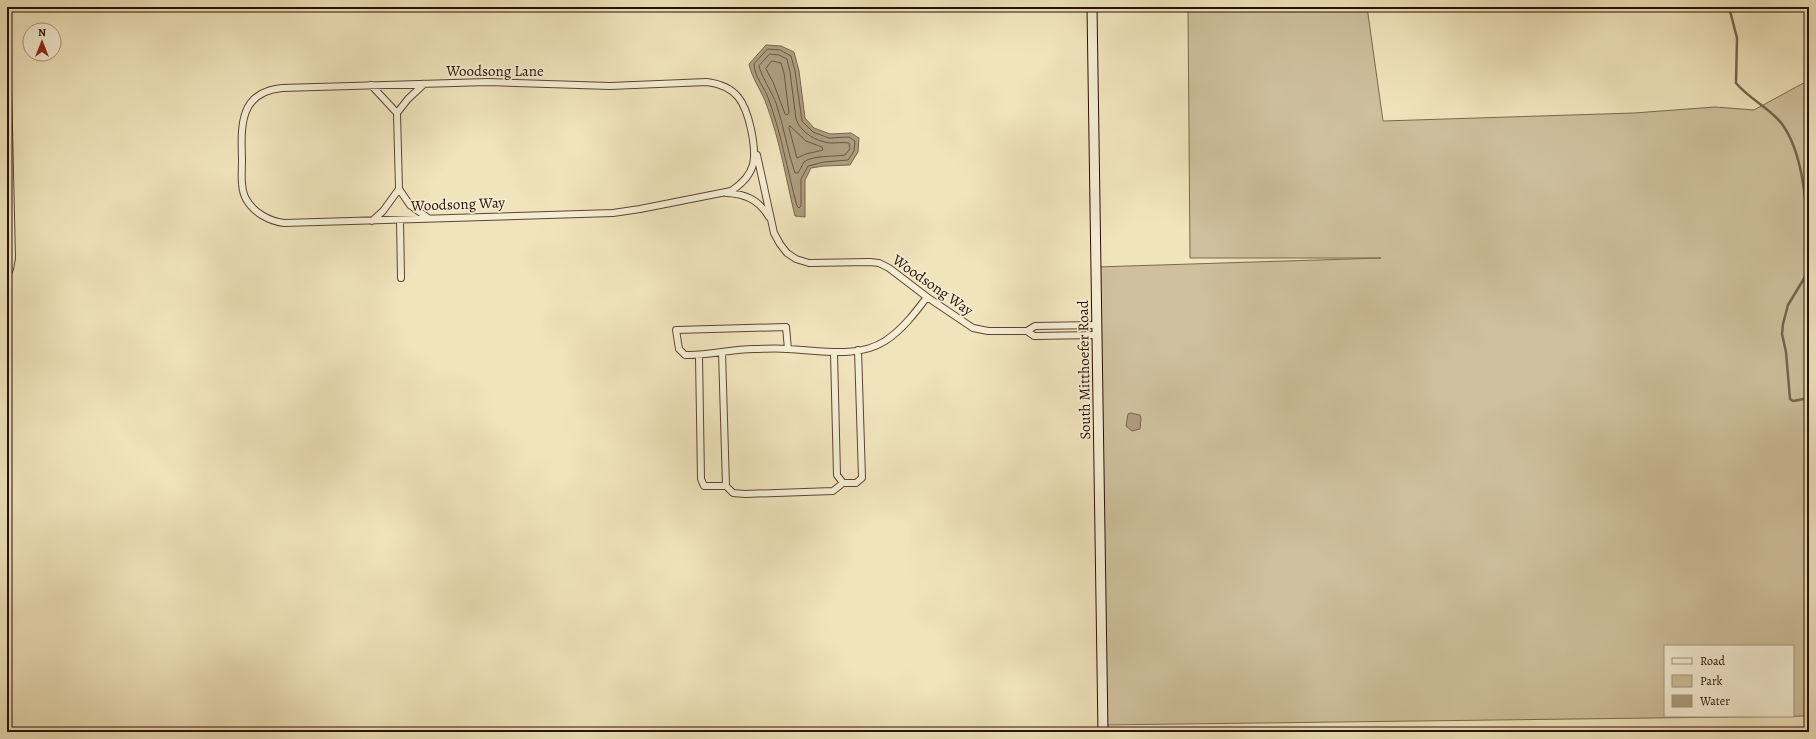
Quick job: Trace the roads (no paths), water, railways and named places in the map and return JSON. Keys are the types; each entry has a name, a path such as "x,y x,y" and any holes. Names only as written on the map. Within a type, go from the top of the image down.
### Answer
{"main road":[{"name":"South Mitthoefer Road","path":"1092,7 1103,732"}],"street":[{"name":"Woodsong Lane","path":"242,156 241,132 243,119 252,102 264,93 282,88 488,82 610,86 707,82 729,89 742,102 748,114 772,222"},
{"path":"424,84 408,99 397,113 399,189 410,204 428,218"},
{"path":"7,275 12,258 8,85"},
{"path":"371,85 397,113"},
{"name":"Woodsong Lane","path":"724,193 739,186 748,175 754,164 756,149"},
{"name":"Woodsong Way","path":"242,156 242,183 246,199 262,216 284,223 618,212 724,193 740,194 750,198 760,205 772,222 776,237 783,249 796,258 813,263 870,262 879,264 889,268 927,297 973,328 988,331 1027,331 1035,326 1097,325"},
{"path":"372,221 383,211 399,189"},
{"path":"400,220 401,278"},
{"path":"788,349 786,327 676,330 679,349 685,355 699,356 748,349 788,349 834,353 858,350 874,346 885,341 899,330 927,297"},
{"name":"Woodsong Way","path":"1027,331 1034,336 1097,335"},
{"path":"722,352 726,486 733,493 745,494 833,491 843,483 856,483 862,478 858,350"},
{"path":"834,353 837,474 843,483"},
{"path":"699,356 701,479 704,486 726,486"}],"water":[{"path":"766,45 781,46 794,52 799,71 805,118 814,128 830,134 851,133 859,138 858,152 850,165 811,168 805,180 805,217 795,216 772,119 752,75 749,64"},
{"path":"1131,413 1140,415 1140,429 1132,431 1126,426 1128,414"}],"waterway":[{"path":"1729,7 1737,38 1736,83 1741,89 1777,118 1789,136 1795,150 1803,181 1809,242"},
{"path":"1809,261 1805,277 1788,305 1782,334 1786,352 1790,399 1793,401 1809,398"}]}
